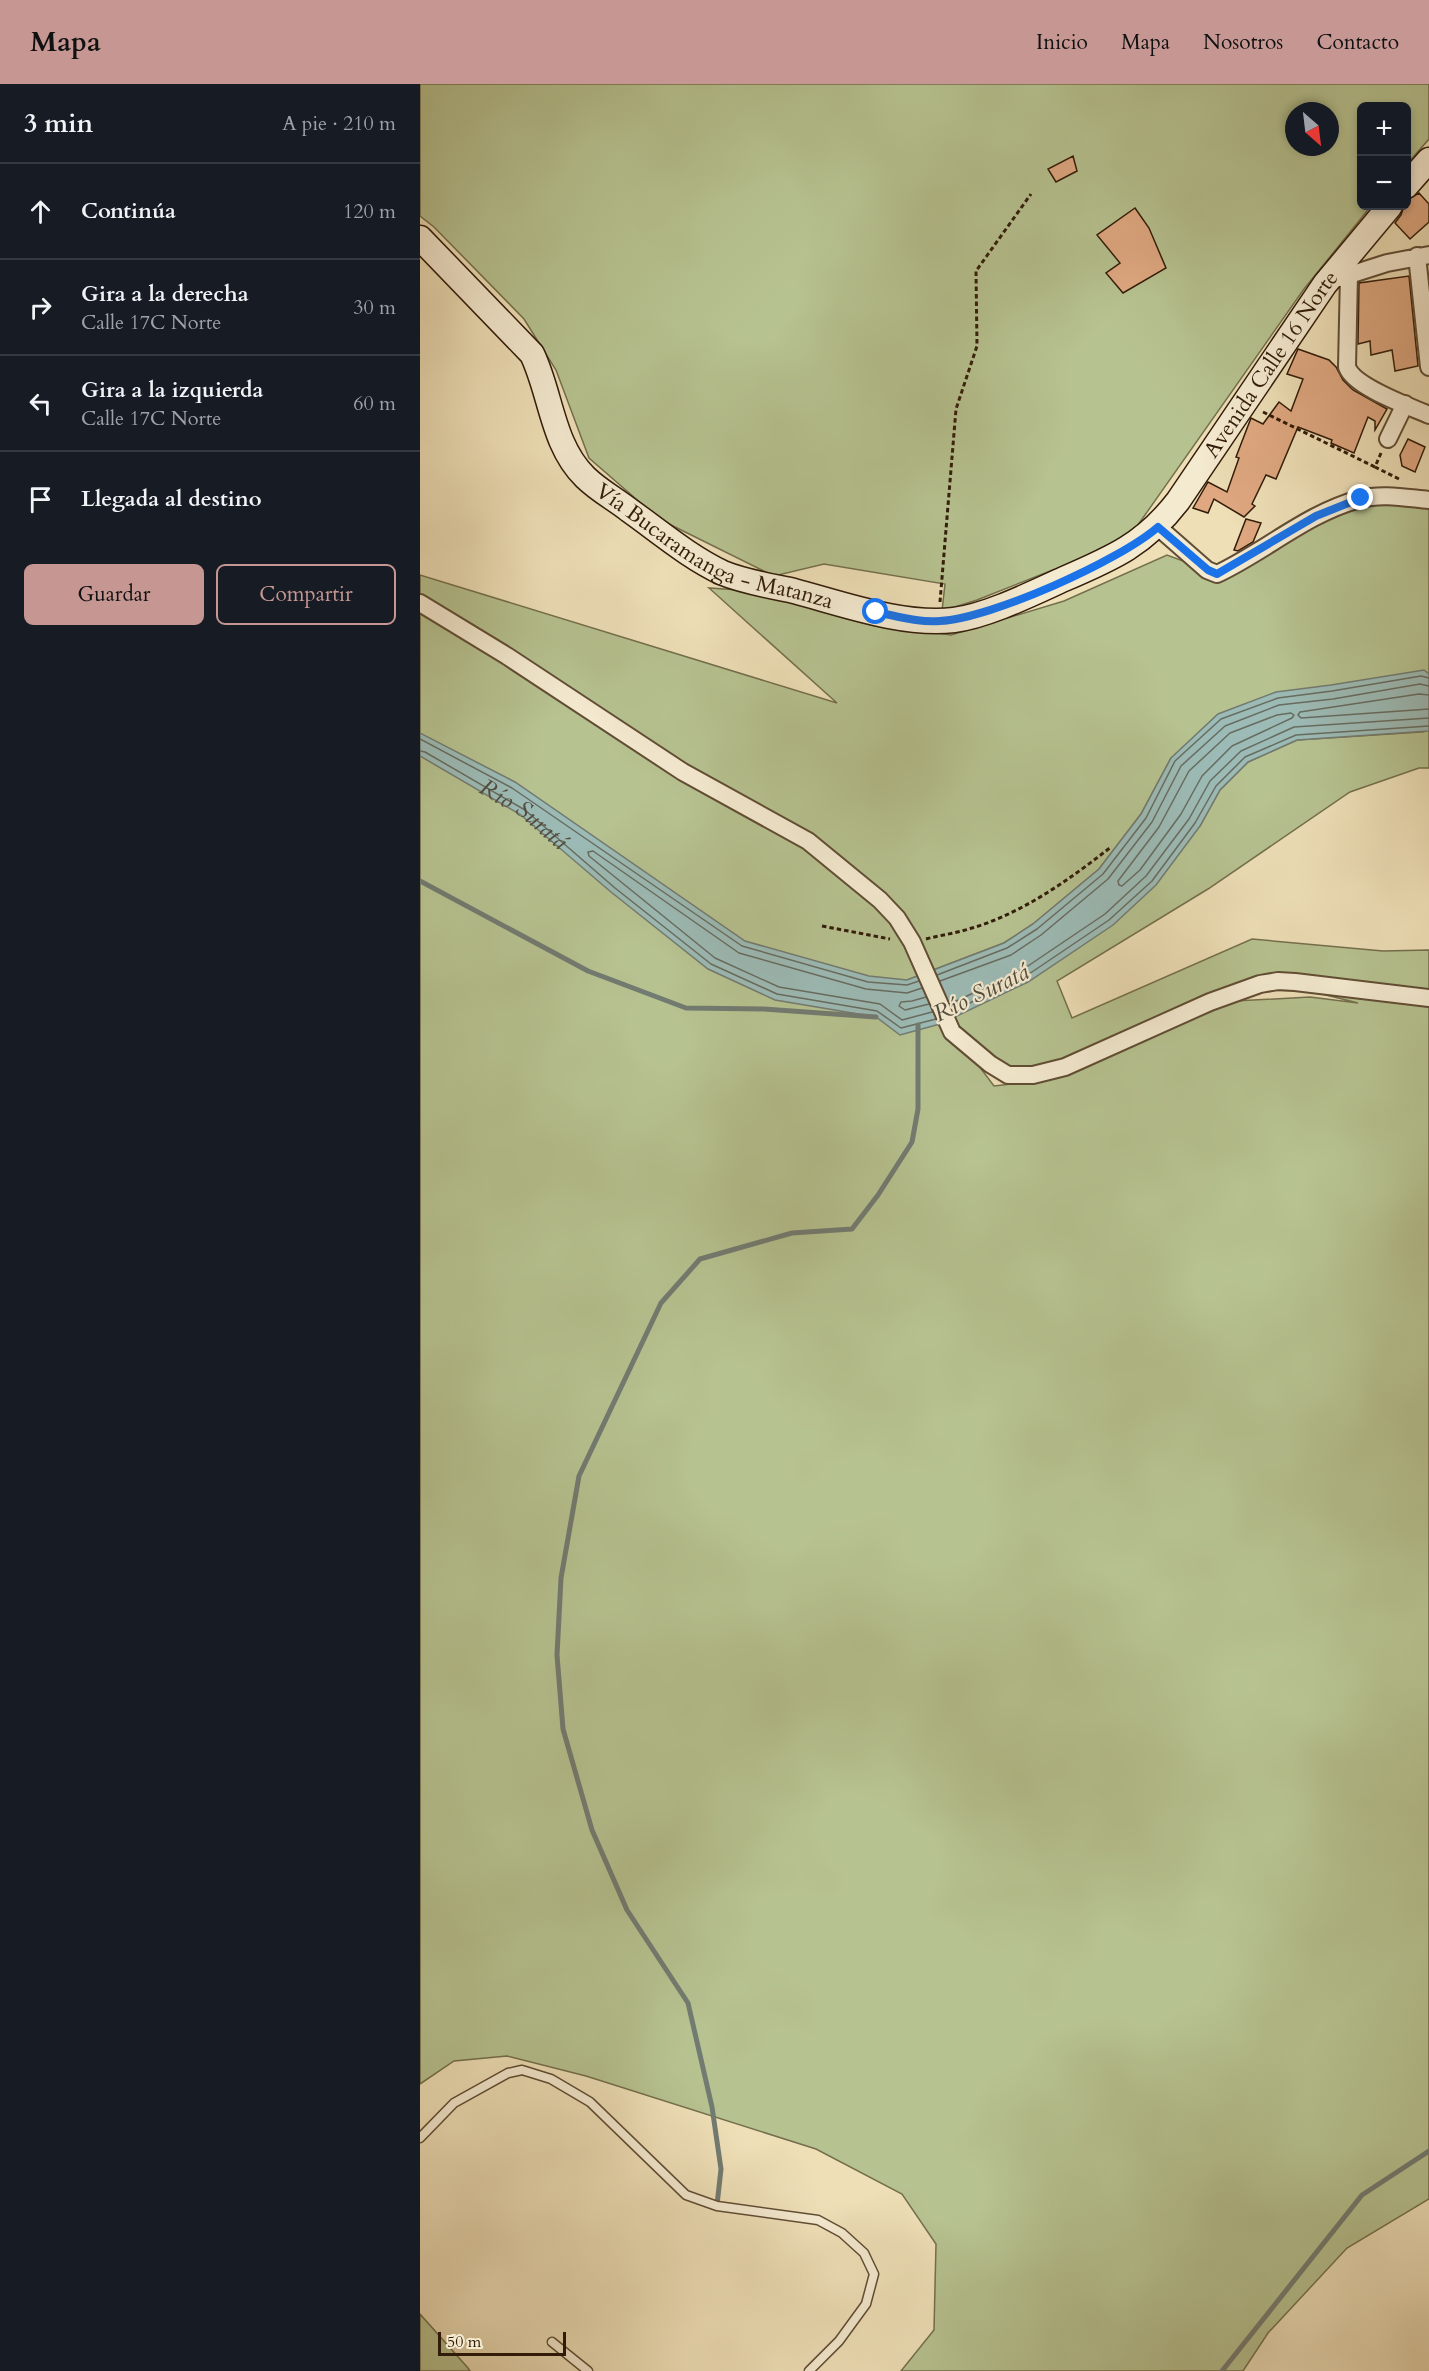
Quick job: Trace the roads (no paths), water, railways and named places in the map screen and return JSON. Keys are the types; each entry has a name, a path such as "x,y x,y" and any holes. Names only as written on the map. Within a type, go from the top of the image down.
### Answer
{"street":[{"path":"1411,181 1429,160"},
{"name":"Avenida Calle 16 Norte","path":"1158,527 1325,284 1387,210"},
{"name":"Vía Bucaramanga - Matanza","path":"420,238 532,354 542,374 556,427 567,453 585,477 692,556 726,574 876,612 938,622 957,620 1028,595 1105,561 1158,527"},
{"path":"1325,284 1349,274 1423,256 1429,367"},
{"path":"1349,274 1347,368 1349,373 1358,381 1429,415"},
{"path":"1388,440 1405,404"},
{"path":"1158,527 1208,570 1217,574 1316,516 1361,498 1390,496 1429,500"},
{"path":"420,603 507,656 684,772 808,841 880,900 897,918 912,942 921,967 952,1032 990,1064 1008,1075 1032,1075 1065,1067 1210,1002 1260,984 1278,981 1304,983 1429,998"}],"lane":[{"path":"420,2138 454,2103 499,2077 522,2070 551,2079 591,2102 686,2195 717,2206 818,2220 842,2233 864,2253 874,2274 866,2304 839,2341 809,2371"},
{"path":"552,2342 588,2371"}],"water":[{"name":"Río Suratá","path":"1424,670 1429,674 1429,731 1297,740 1248,762 1220,790 1200,826 1156,885 1113,925 1028,982 940,1024 900,1035 876,1017 775,1000 708,969 611,892 521,815 420,756 420,733 515,782 745,941 869,976 907,980 1004,943 1033,924 1099,869 1141,814 1171,758 1218,714 1276,692"}],"waterway":[{"path":"420,881 588,971 686,1008 764,1009 876,1017"},
{"path":"717,2205 721,2169 712,2107 688,2003 627,1910 592,1830 563,1729 557,1655 561,1578 579,1476 661,1303 700,1259 792,1233 852,1229 878,1195 912,1142 918,1109 918,1025"},
{"path":"1222,2371 1362,2195 1429,2151"}]}
